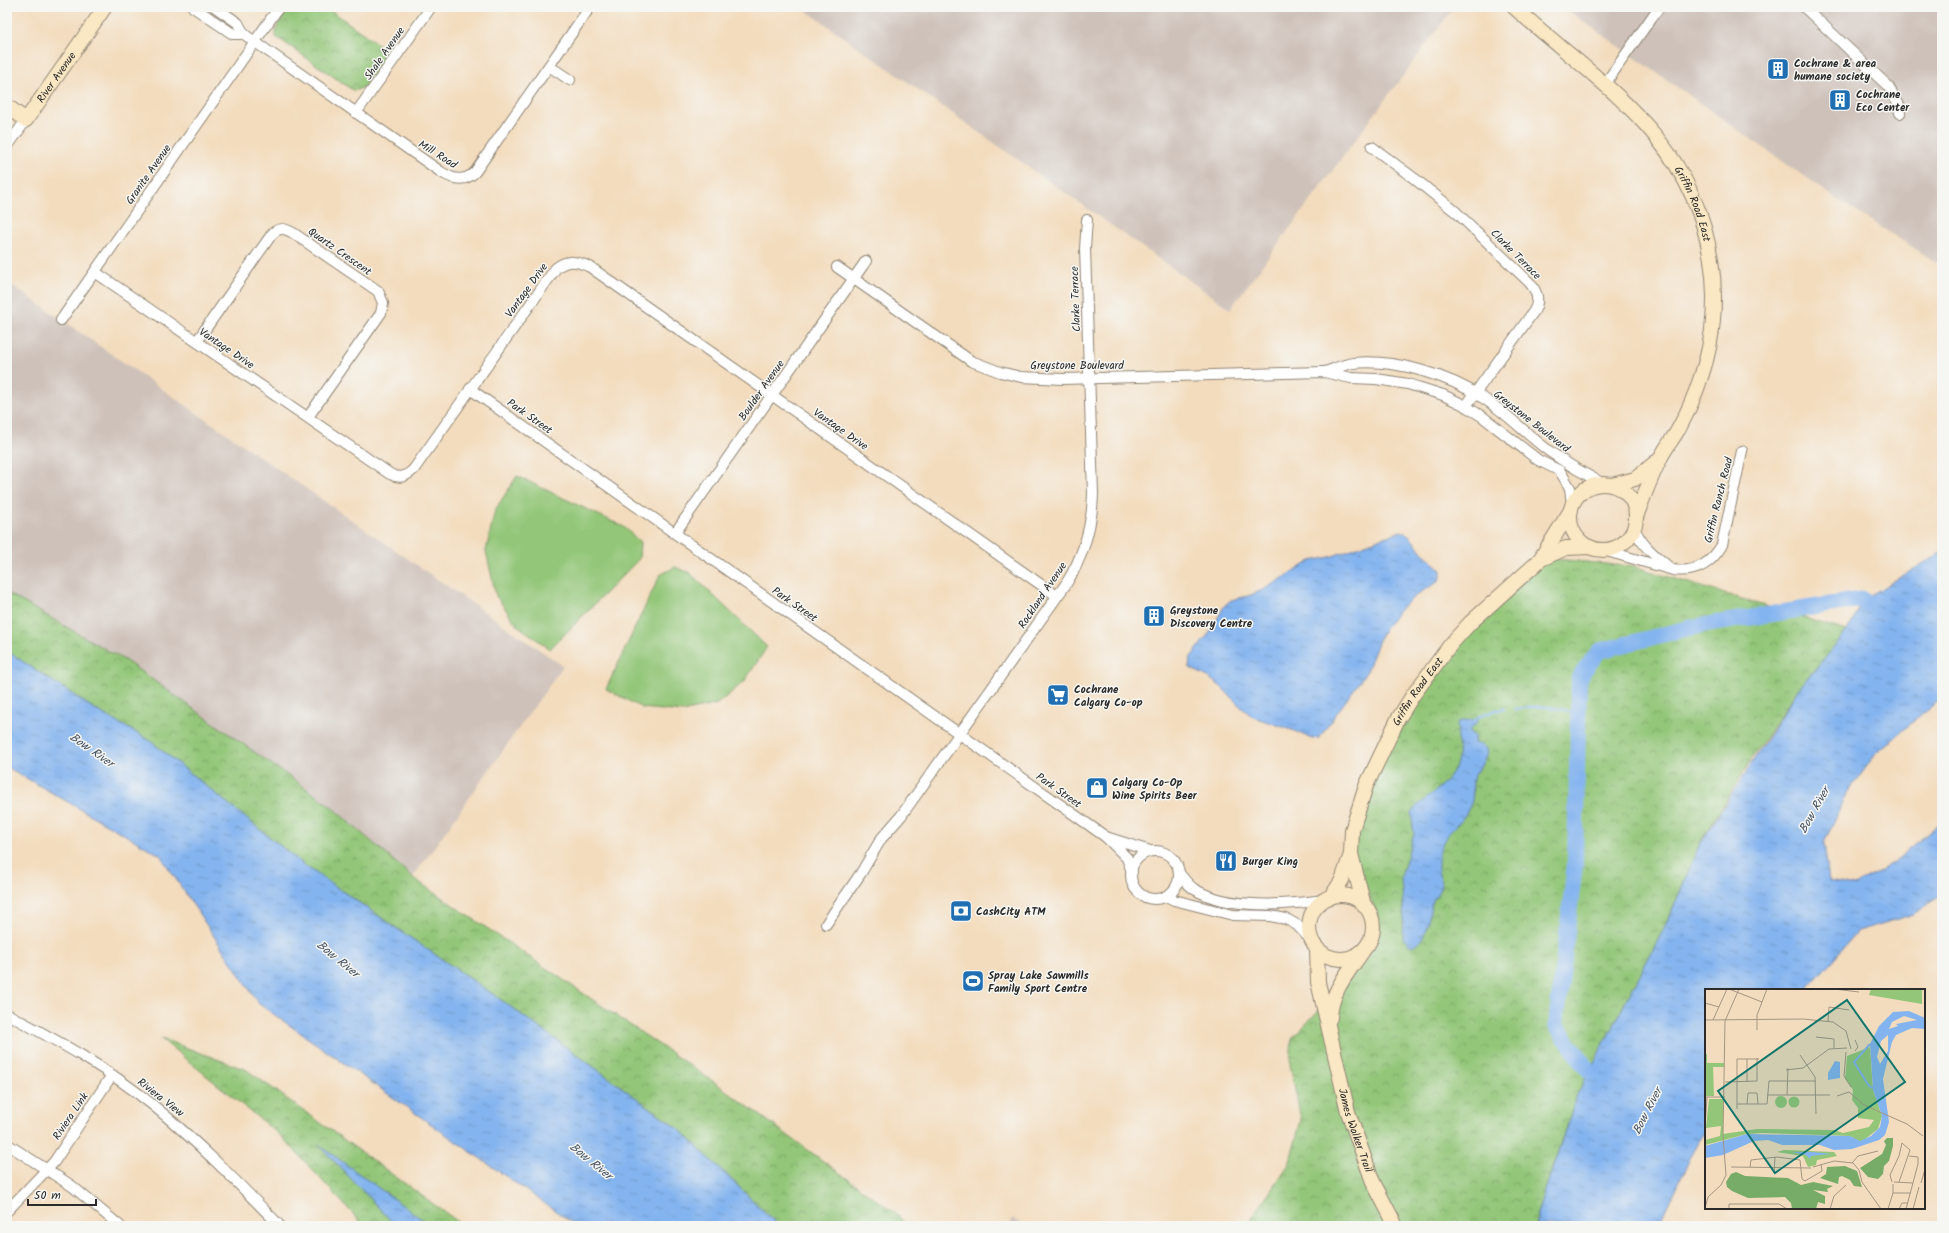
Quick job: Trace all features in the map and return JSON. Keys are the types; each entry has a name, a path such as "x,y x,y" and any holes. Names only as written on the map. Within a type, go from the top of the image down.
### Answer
{"main road":[{"name":"River Avenue","path":"26,120 105,7"},
{"name":"Griffin Road East","path":"1514,7 1544,35 1606,84 1644,121 1674,159 1688,184 1700,214 1709,246 1713,276 1714,305 1703,372 1685,416 1660,459 1635,522"},
{"path":"7,106 26,120"},
{"name":"Griffin Road East","path":"1609,485 1635,479 1660,459"},
{"path":"1595,485 1609,485 1621,490 1629,497 1634,506 1635,522 1630,536 1622,544 1613,548 1596,549 1580,541 1573,532 1570,521 1571,508 1577,496 1586,489 1595,485"},
{"name":"Griffin Road East","path":"1539,561 1571,508"},
{"name":"Griffin Road East","path":"1364,906 1351,854 1352,830 1366,786 1385,745 1413,695 1447,650 1470,623 1539,561 1566,548 1596,549"},
{"name":"Griffin Road East","path":"1328,898 1342,880 1351,854"},
{"path":"1347,897 1356,900 1364,906 1372,923 1369,941 1364,949 1356,956 1336,959 1326,956 1314,945 1310,920 1314,910 1328,898 1347,897"},
{"name":"James Walker Trail","path":"1314,945 1318,982 1330,1028 1342,1089 1354,1132 1373,1182 1396,1226"},
{"name":"James Walker Trail","path":"1330,1028 1331,1004 1337,988 1364,949"}],"street":[{"name":"Mill Road","path":"193,7 233,34 244,34"},
{"name":"Mill Road","path":"215,7 238,23 244,34 255,42 440,172 456,179 464,179 475,172 590,7"},
{"name":"Granite Avenue","path":"61,320 279,7"},
{"name":"Shale Avenue","path":"356,113 430,7"},
{"path":"1606,84 1659,7"},
{"path":"1804,7 1888,86 1896,100 1900,113"},
{"path":"549,66 570,80"},
{"name":"River Avenue","path":"7,147 26,120"},
{"name":"Clarke Terrace","path":"1372,147 1416,179 1456,212 1530,283 1536,293 1538,300 1534,311 1466,406"},
{"name":"Clarke Terrace","path":"1087,220 1084,239 1090,378"},
{"name":"Quartz Crescent","path":"196,341 276,230 287,229 378,291 383,303 381,313 308,418"},
{"name":"Vantage Drive","path":"95,272 390,474 399,478 404,477 414,469 556,268 563,263 574,261 590,267 1057,596"},
{"name":"Boulder Avenue","path":"675,533 866,261"},
{"name":"Greystone Boulevard","path":"837,267 957,352 983,366 1021,377 1044,379 1324,372 1352,378 1376,379 1408,384 1443,395 1466,406 1503,432 1538,460 1560,471 1570,488 1571,508"},
{"name":"Greystone Boulevard","path":"1324,372 1352,363 1390,365 1436,375 1475,393 1507,415 1558,457 1609,485"},
{"name":"Rockland Avenue","path":"826,924 861,873 881,839 897,821 1071,576 1081,555 1092,516 1093,494 1090,378"},
{"name":"Park Street","path":"470,389 959,735 1106,837 1127,858 1132,873"},
{"name":"Griffin Ranch Road","path":"1596,549 1673,570 1683,571 1701,567 1710,561 1719,550 1724,538 1742,451"},
{"path":"1635,522 1638,538 1673,570"},
{"name":"Park Street","path":"1106,837 1138,849 1150,851"},
{"path":"1179,873 1176,887 1166,896 1153,898 1141,893 1136,888 1132,873 1138,858 1150,851 1164,852 1171,856 1176,863 1179,873 1194,888 1202,892 1235,901 1272,904 1328,898"},
{"path":"1166,896 1174,900 1233,914 1270,916 1286,919 1297,925 1314,945"},
{"name":"Riviera View","path":"7,1014 71,1049 112,1075 153,1105 189,1135 280,1226"},
{"name":"Riviera Link","path":"7,1212 48,1169 112,1075"},
{"path":"7,1144 48,1169 93,1202 120,1226"}],"shaded area":[{"path":"801,7 1454,7 1230,309"},
{"path":"1563,7 1942,7 1942,266 1835,198"},
{"path":"7,282 563,666 413,877 328,804 126,661 7,593"},
{"path":"1013,1218 1025,1226 1009,1226"}],"green space":[{"path":"290,7 326,7 388,51 364,87 354,91 275,36 278,24"},
{"path":"517,476 624,527 640,542 639,559 550,649 517,625 496,596 486,551 495,510"},
{"path":"1547,558 1636,567 1847,631 1799,688 1752,758 1700,843 1668,921 1578,1093 1537,1213 1537,1226 1247,1226 1289,1164 1301,1120 1290,1064 1292,1039 1371,954 1377,914 1351,854 1359,804 1432,668"},
{"path":"675,567 690,573 767,647 744,682 717,704 682,712 642,708 606,689 660,575"},
{"path":"7,593 126,661 328,804 416,880 717,1084 899,1216 906,1226 779,1226 678,1128 497,997 304,865 149,740 96,710 7,651"},
{"path":"160,1038 247,1070 464,1226 364,1226 282,1137"}],"water":[{"path":"1401,531 1409,535 1422,552 1441,569 1441,576 1438,582 1405,604 1391,620 1381,635 1367,671 1319,738 1312,739 1292,730 1253,717 1220,686 1208,677 1190,668 1189,664 1191,657 1211,631 1224,606 1231,600 1248,596 1265,589 1311,561 1330,557"},
{"name":"Bow River","path":"1942,552 1942,699 1924,712 1876,754 1847,793 1824,843 1829,881 1854,886 1893,863 1934,828 1942,824 1942,894 1914,914 1858,931 1807,989 1705,989 1705,1131 1692,1154 1659,1226 1537,1226 1537,1214 1578,1093 1668,921 1699,846 1799,688 1847,631 1864,599"},
{"name":"Bow River","path":"7,651 96,710 149,740 304,865 497,997 678,1128 779,1226 577,1226 259,1004 160,855 7,767"},
{"path":"1478,717 1479,720 1471,729 1470,733 1475,736 1474,743 1486,748 1486,756 1474,775 1471,804 1462,820 1446,837 1441,847 1438,865 1441,884 1432,903 1425,933 1422,939 1413,946 1408,944 1403,938 1404,916 1401,877 1414,834 1411,812 1442,785 1453,771 1458,757 1458,722 1471,720"},
{"path":"318,1144 431,1226 396,1226"}],"waterway":[{"path":"1589,1071 1556,1025 1575,864 1579,677 1599,651 1693,627 1864,599"},
{"path":"1515,709 1547,707 1579,715"},
{"path":"1478,717 1496,710 1504,709"}],"place":[{"name":"Cochrane & area humane society","path":"1778,69"},
{"name":"Cochrane Eco Center","path":"1840,100"},
{"name":"Greystone Discovery Centre","path":"1154,616"},
{"name":"Cochrane Calgary Co-op","path":"1058,695"},
{"name":"Calgary Co-Op Wine Spirits Beer","path":"1097,788"},
{"name":"Burger King","path":"1226,861"},
{"name":"CashCity ATM","path":"961,911"},
{"name":"Spray Lake Sawmills Family Sport Centre","path":"973,981"}]}
